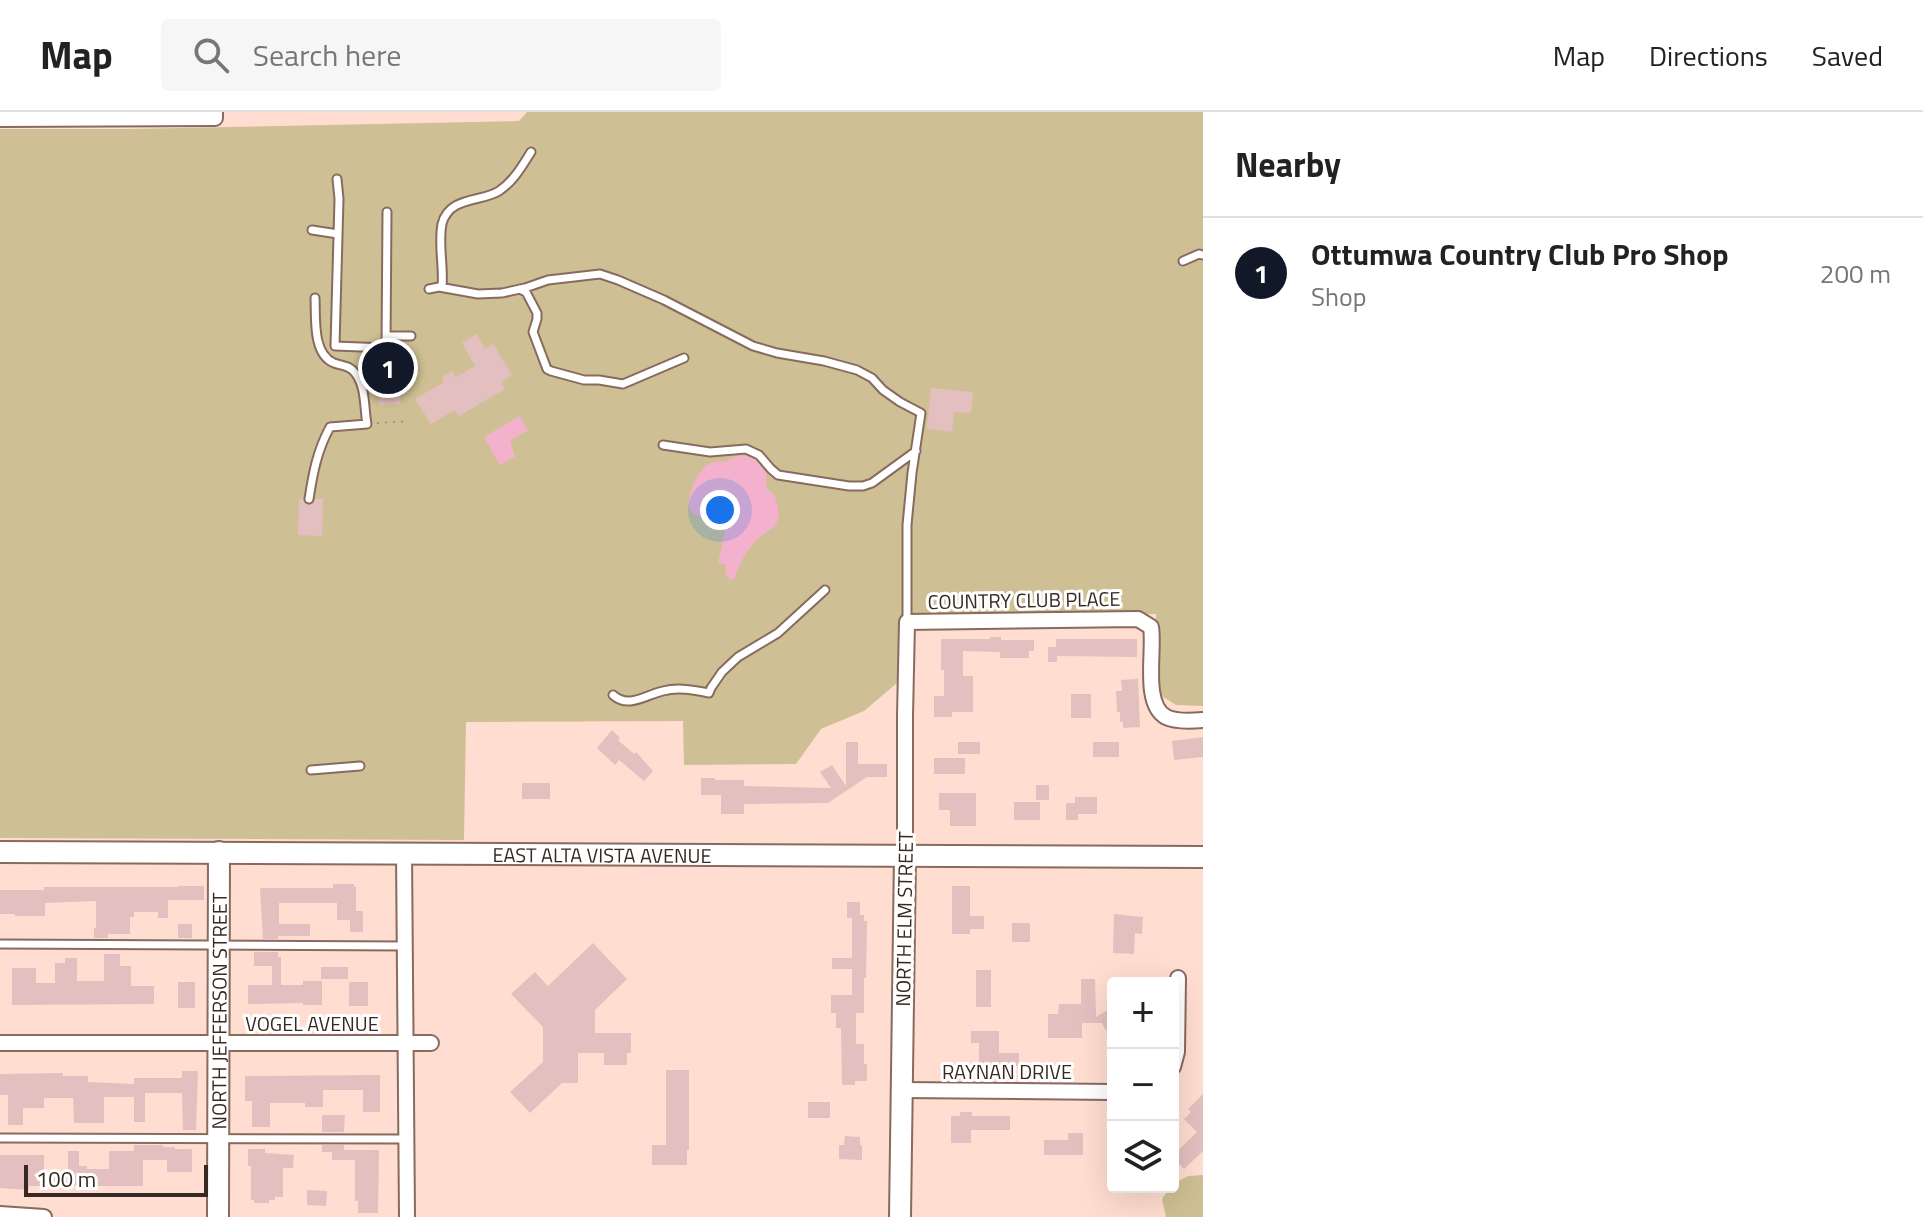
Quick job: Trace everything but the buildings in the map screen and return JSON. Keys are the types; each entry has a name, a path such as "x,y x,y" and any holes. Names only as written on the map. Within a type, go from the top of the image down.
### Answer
{"main road":[{"name":"EAST ALTA VISTA AVENUE","path":"0,852 1203,857"},
{"name":"NORTH JEFFERSON STREET","path":"218,1217 219,852"},
{"name":"NORTH ELM STREET","path":"900,1217 905,855"}],"street":[{"path":"0,119 215,115"},
{"name":"COUNTRY CLUB PLACE","path":"907,622 1138,619 1151,627 1151,691 1157,708 1168,718 1203,720"},
{"name":"NORTH ELM STREET","path":"905,855 907,622"},
{"path":"404,853 407,1217"},
{"name":"VOGEL AVENUE","path":"0,1043 431,1043"},
{"name":"RAYNAN DRIVE","path":"901,1090 1107,1092"},
{"path":"0,1214 43,1217"}],"lane":[{"path":"442,287 442,227 445,216 470,199 501,190 515,177 531,152"},
{"path":"337,179 335,346 386,348 387,212"},
{"path":"312,230 338,234"},
{"path":"1183,261 1203,255"},
{"path":"429,289 442,287 478,294 502,293 548,280 600,274 664,300 753,346 824,361 857,370 872,378 883,390 921,413 907,525 907,622"},
{"path":"520,289 526,292 537,313 533,332 547,369 551,371 584,380 623,384 684,358"},
{"path":"309,499 315,463 330,427 367,424 364,392 356,373 347,366 331,362 322,353 315,298"},
{"path":"386,336 411,336"},
{"path":"663,445 710,452 746,449 759,455 778,475 849,486 872,483 916,451"},
{"path":"613,695 629,702 662,691 709,693 722,672 738,657 778,633 825,590"},
{"path":"311,770 360,766"},
{"path":"0,944 405,946"},
{"path":"0,1138 406,1139"}],"path":[{"path":"367,424 409,421"}],"shaded area":[{"path":"527,112 1203,112 1203,706 1176,705 1157,693 1156,614 901,616 897,683 864,711 821,729 796,764 684,765 683,721 466,722 464,840 0,838 0,129 519,121"},
{"path":"520,416 528,430 510,441 515,457 500,465 484,437"},
{"path":"740,455 754,458 766,473 767,490 774,494 779,516 773,527 748,550 734,579 730,580 725,564 718,563 726,526 693,513 689,499 699,474 707,465 726,462"},
{"path":"1203,1175 1203,1217 1166,1217 1162,1199 1166,1193 1179,1193 1179,1181 1188,1176"}],"place":[{"name":"Ottumwa Country Club Pro Shop","path":"388,368"}]}
